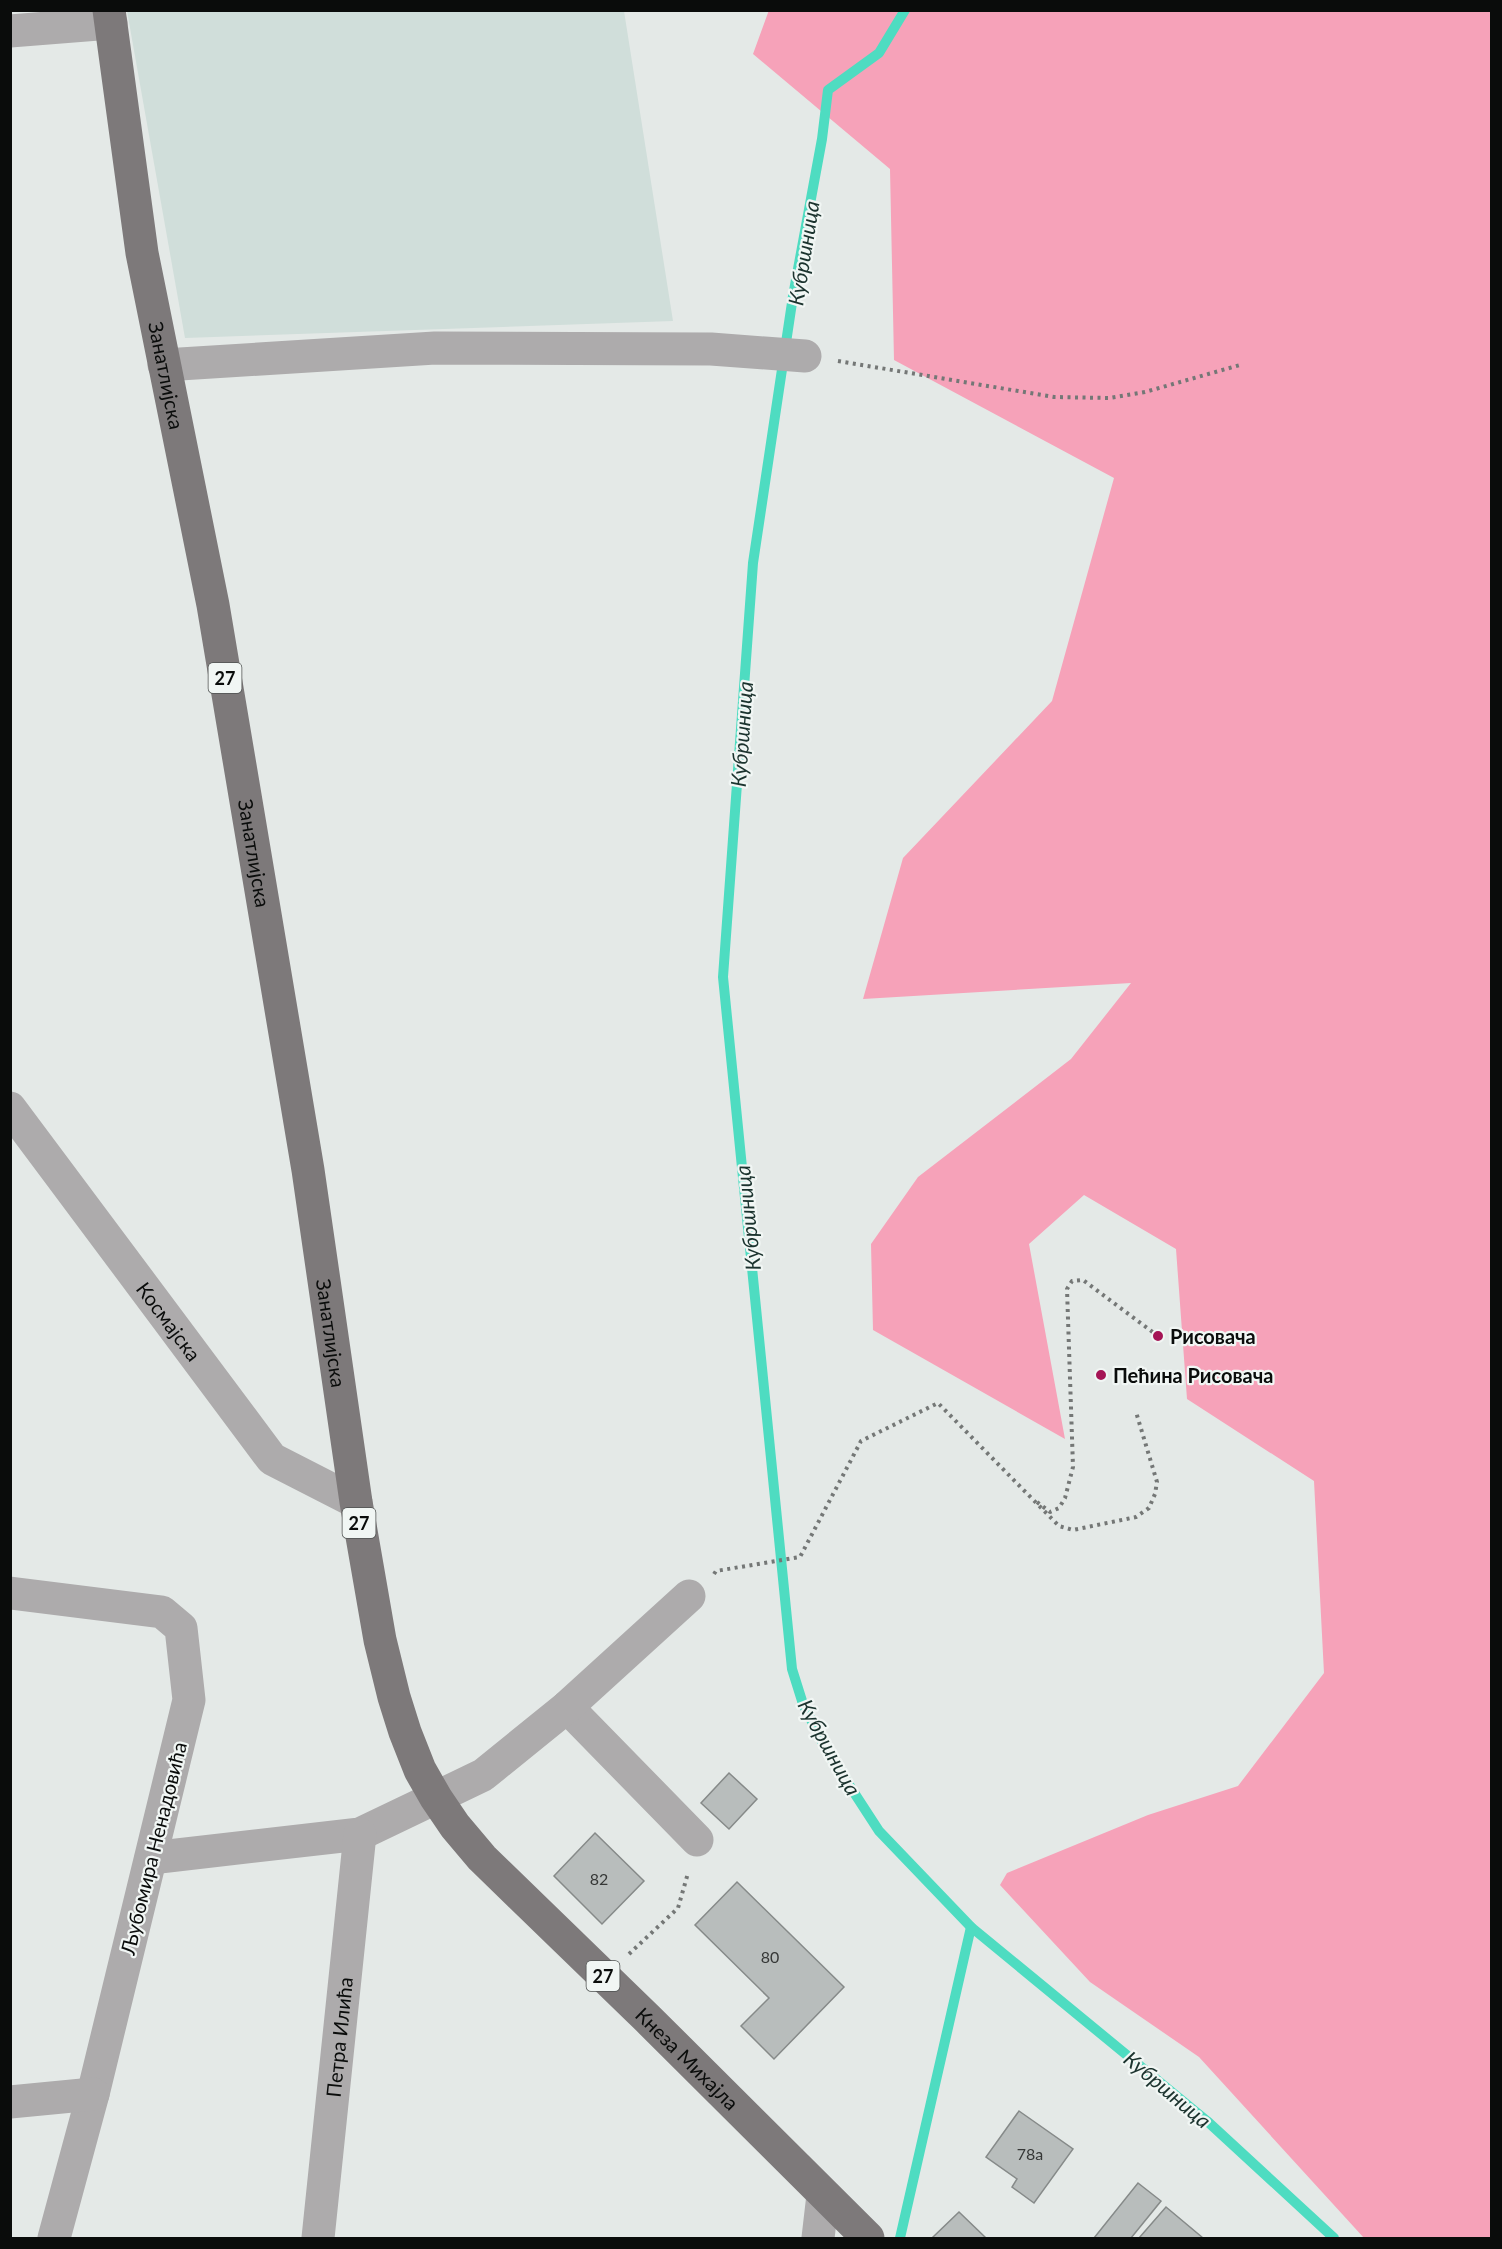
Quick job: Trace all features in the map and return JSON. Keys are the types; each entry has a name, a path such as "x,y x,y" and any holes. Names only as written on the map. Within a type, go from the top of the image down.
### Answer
{"main road":[{"name":"Занатлијска","path":"110,17 142,253 213,605 308,1170 356,1502 380,1640 394,1697"},
{"name":"Кнеза Михајла","path":"394,1697 420,1770 455,1826 482,1858 862,2232"}],"street":[{"path":"10,32 110,17"},
{"path":"164,365 435,348 746,351 805,356"},
{"name":"Космајска","path":"10,1108 272,1459 356,1502"},
{"name":"Љубомира Ненадовића","path":"10,1593 162,1612 181,1628 189,1700 93,2094 54,2238"},
{"path":"151,1858 360,1834 436,1798 483,1775 567,1707 688,1596"},
{"path":"567,1707 697,1840"},
{"name":"Петра Илића","path":"318,2238 360,1834"},
{"path":"10,2102 93,2094"},
{"path":"818,2238 823,2195"}],"path":[{"path":"805,356 1065,397 1109,398 1240,365"},
{"path":"1023,1491 1050,1512 1059,1508 1065,1498 1072,1467 1067,1289 1072,1281 1083,1280 1158,1336"},
{"path":"716,1571 800,1557 861,1441 938,1403 1059,1526 1073,1530 1136,1517 1149,1508 1157,1482 1136,1412"},
{"path":"604,1977 678,1908 697,1840"}],"shaded area":[{"path":"769,10 1491,11 1491,2238 1364,2238 1199,2057 1090,1982 1000,1885 1007,1873 1148,1815 1238,1786 1324,1673 1314,1481 1187,1399 1176,1249 1084,1195 1029,1244 1065,1439 873,1330 871,1244 918,1177 1071,1059 1131,983 863,999 903,858 1052,701 1114,478 894,360 890,169 753,54"},
{"path":"127,11 624,11 673,321 185,338"}],"building":[{"path":"729,1773 757,1799 729,1829 701,1803"},
{"path":"595,1833 644,1881 602,1924 554,1876"},
{"path":"737,1882 844,1987 774,2059 741,2026 769,1998 695,1925"},
{"path":"1019,2111 1073,2149 1034,2203 1012,2187 1017,2179 986,2157"},
{"path":"1138,2183 1161,2201 1131,2238 1094,2238"},
{"path":"1166,2207 1203,2238 1139,2238"},
{"path":"959,2212 986,2238 932,2238"}],"waterway":[{"name":"Кубршница","path":"905,10 879,53 828,90 822,139 793,296 753,563 723,977 792,1669 803,1704 827,1751 879,1831 971,1927 1207,2121 1334,2238"},
{"path":"900,2238 971,1927"}],"place":[{"name":"Рисовача","path":"1158,1336"},
{"name":"Пећина Рисовача","path":"1101,1375"}]}
